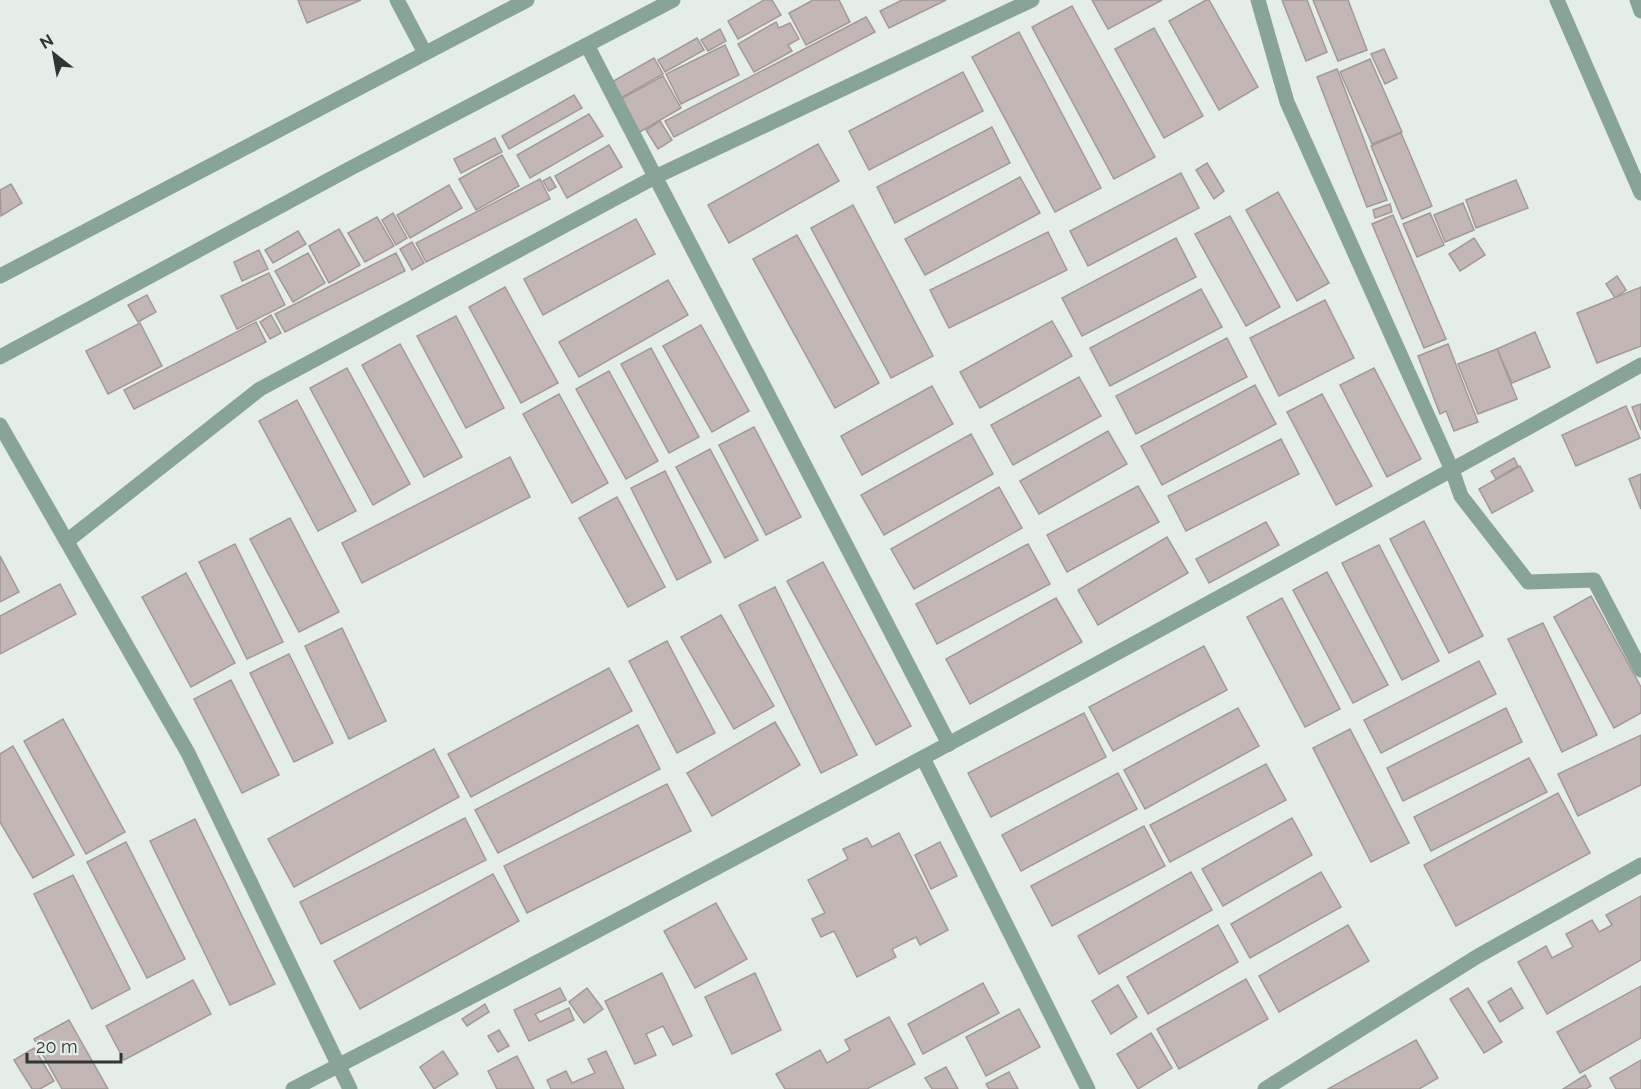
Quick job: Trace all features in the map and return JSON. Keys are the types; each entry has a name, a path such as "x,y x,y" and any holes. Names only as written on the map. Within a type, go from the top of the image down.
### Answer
{"street":[{"path":"397,0 425,53"},
{"path":"0,276 527,0"},
{"path":"0,357 349,169 673,0"},
{"path":"67,541 260,389 655,177 1032,0"},
{"path":"1258,0 1287,102 1452,470 1461,495 1528,582 1594,580 1641,670"},
{"path":"1557,0 1641,193"},
{"path":"1637,0 1641,11"},
{"path":"587,45 949,744"},
{"path":"293,1089 923,758 1641,365"},
{"path":"0,425 188,753 350,1089"},
{"path":"923,758 1088,1089"},
{"path":"1265,1089 1478,956 1641,865"}],"building":[{"path":"298,0 361,0 307,23"},
{"path":"764,0 772,0 781,15 738,39 728,21"},
{"path":"813,0 839,0 850,22 806,45 789,13"},
{"path":"902,0 946,0 889,28 880,11"},
{"path":"1092,0 1162,0 1108,29"},
{"path":"1209,0 1258,87 1219,110 1169,21"},
{"path":"1282,0 1307,0 1327,52 1306,61"},
{"path":"1313,0 1348,0 1367,50 1338,61"},
{"path":"1072,6 1155,157 1114,179 1032,27"},
{"path":"866,17 875,32 674,137 665,121"},
{"path":"776,22 779,28 790,23 799,39 788,45 792,51 754,72 738,44"},
{"path":"1154,28 1203,116 1164,138 1115,49"},
{"path":"720,29 726,41 708,51 701,40"},
{"path":"1019,32 1101,188 1055,212 972,57"},
{"path":"697,38 704,50 665,72 658,60"},
{"path":"725,45 739,75 681,104 666,74"},
{"path":"1384,49 1397,78 1385,84 1371,54"},
{"path":"654,58 663,74 619,99 610,83"},
{"path":"1370,59 1402,132 1372,144 1340,72"},
{"path":"1337,69 1387,200 1367,207 1317,77"},
{"path":"963,72 983,111 869,170 849,131"},
{"path":"663,76 681,108 638,133 619,100"},
{"path":"574,95 582,108 509,149 502,136"},
{"path":"589,114 603,136 530,178 517,155"},
{"path":"660,121 672,140 658,149 646,130"},
{"path":"992,127 1010,163 895,223 877,187"},
{"path":"1401,133 1432,206 1402,219 1371,146"},
{"path":"495,138 502,152 461,173 454,159"},
{"path":"818,144 839,181 729,243 708,205"},
{"path":"609,145 622,167 567,198 555,176"},
{"path":"502,155 519,186 476,210 459,179"},
{"path":"1207,163 1224,191 1214,199 1196,170"},
{"path":"1181,173 1199,208 1088,266 1070,231"},
{"path":"550,177 556,187 549,191 543,181"},
{"path":"1020,177 1040,213 925,275 905,239"},
{"path":"540,179 550,199 426,262 416,243"},
{"path":"1516,180 1528,208 1476,228 1466,200"},
{"path":"11,184 22,203 1,216 0,190"},
{"path":"449,185 462,208 410,238 397,215"},
{"path":"1278,192 1329,283 1297,301 1246,210"},
{"path":"1463,203 1474,230 1445,242 1434,215"},
{"path":"1390,204 1392,212 1375,218 1373,210"},
{"path":"853,205 933,356 891,378 811,228"},
{"path":"393,213 407,238 396,245 382,220"},
{"path":"1430,213 1444,245 1417,257 1403,224"},
{"path":"1393,215 1446,339 1424,348 1372,224"},
{"path":"1230,216 1280,307 1246,326 1195,234"},
{"path":"377,217 394,246 365,262 348,233"},
{"path":"636,219 655,254 543,315 524,279"},
{"path":"339,229 360,265 329,283 309,246"},
{"path":"298,231 306,244 273,263 265,250"},
{"path":"1048,232 1067,270 949,328 930,290"},
{"path":"797,235 879,383 835,408 753,259"},
{"path":"1176,238 1196,277 1082,336 1062,298"},
{"path":"1474,238 1485,255 1460,271 1449,254"},
{"path":"412,242 424,263 412,270 400,249"},
{"path":"259,250 268,269 242,281 234,262"},
{"path":"308,253 325,283 293,302 275,271"},
{"path":"396,253 405,271 285,332 275,314"},
{"path":"269,273 285,305 237,329 221,296"},
{"path":"1617,276 1626,290 1615,298 1606,284"},
{"path":"668,280 688,315 579,377 559,342"},
{"path":"505,287 558,383 521,403 469,307"},
{"path":"1641,287 1641,346 1597,363 1577,313"},
{"path":"1201,289 1222,327 1110,386 1090,348"},
{"path":"147,295 156,312 138,322 128,305"},
{"path":"1325,300 1354,358 1279,396 1250,338"},
{"path":"271,315 281,333 270,339 260,322"},
{"path":"456,316 504,408 466,428 417,336"},
{"path":"1052,321 1072,356 980,408 960,372"},
{"path":"256,322 266,342 134,409 124,390"},
{"path":"140,323 162,366 108,394 86,351"},
{"path":"701,325 749,411 712,432 663,346"},
{"path":"1535,332 1550,367 1512,383 1497,349"},
{"path":"1227,338 1247,377 1136,434 1116,396"},
{"path":"400,344 462,457 424,477 362,365"},
{"path":"1448,344 1478,422 1454,431 1446,411 1440,414 1418,356"},
{"path":"651,348 699,437 669,453 621,364"},
{"path":"1497,349 1517,399 1478,414 1458,364"},
{"path":"347,368 410,484 373,505 310,388"},
{"path":"1374,368 1421,459 1387,477 1340,385"},
{"path":"609,371 658,461 626,479 576,389"},
{"path":"1079,377 1101,416 1013,465 991,425"},
{"path":"1255,385 1276,424 1162,485 1141,446"},
{"path":"932,386 953,424 862,475 841,436"},
{"path":"559,394 608,483 572,503 523,414"},
{"path":"1322,394 1372,486 1336,505 1287,412"},
{"path":"297,400 356,511 318,531 259,421"},
{"path":"1641,404 1641,430 1632,407"},
{"path":"1626,406 1640,438 1576,466 1562,435"},
{"path":"754,427 801,517 766,535 719,445"},
{"path":"1108,431 1127,464 1039,514 1020,481"},
{"path":"971,434 993,474 884,535 861,495"},
{"path":"1281,439 1299,474 1186,531 1168,496"},
{"path":"710,449 758,540 725,558 676,467"},
{"path":"510,457 530,497 362,583 342,543"},
{"path":"1514,458 1518,466 1496,479 1491,471"},
{"path":"1520,466 1533,491 1492,513 1479,489"},
{"path":"665,471 711,562 677,580 631,488"},
{"path":"1641,474 1641,509 1629,479"},
{"path":"1138,486 1159,522 1067,572 1047,535"},
{"path":"999,487 1022,528 914,589 891,549"},
{"path":"617,497 665,587 628,607 579,518"},
{"path":"290,518 339,612 299,632 250,539"},
{"path":"1424,521 1483,636 1449,653 1390,539"},
{"path":"1266,522 1279,545 1209,583 1196,559"},
{"path":"1167,537 1188,573 1098,625 1078,590"},
{"path":"235,544 283,642 247,659 199,562"},
{"path":"1028,544 1050,584 937,644 916,604"},
{"path":"1379,545 1439,661 1402,680 1342,563"},
{"path":"0,556 19,592 0,602"},
{"path":"823,562 911,726 876,745 787,581"},
{"path":"1327,572 1388,685 1353,703 1293,590"},
{"path":"186,573 235,663 191,687 142,597"},
{"path":"60,584 76,614 0,654 0,616"},
{"path":"775,587 857,755 821,773 739,605"},
{"path":"1591,596 1641,687 1641,713 1614,728 1554,617"},
{"path":"1056,598 1082,642 970,704 946,659"},
{"path":"1282,598 1340,709 1305,727 1247,617"},
{"path":"721,615 774,706 734,729 681,637"},
{"path":"1543,623 1597,735 1562,752 1508,639"},
{"path":"342,628 386,721 349,739 305,646"},
{"path":"667,641 715,733 677,753 629,661"},
{"path":"1204,646 1227,690 1113,751 1089,707"},
{"path":"289,654 333,743 294,762 250,673"},
{"path":"1479,661 1496,694 1381,753 1364,720"},
{"path":"609,668 632,711 471,797 448,754"},
{"path":"231,680 279,775 242,793 194,699"},
{"path":"1238,708 1259,746 1145,809 1124,770"},
{"path":"1506,708 1522,742 1403,801 1387,768"},
{"path":"1084,713 1106,757 991,817 968,773"},
{"path":"63,719 125,832 86,854 24,741"},
{"path":"775,722 800,765 712,816 687,773"},
{"path":"638,725 660,769 498,853 475,810"},
{"path":"1350,729 1409,843 1371,862 1313,748"},
{"path":"1641,735 1641,785 1578,816 1558,774"},
{"path":"13,746 74,855 33,878 0,822 0,754"},
{"path":"434,749 459,797 294,887 268,839"},
{"path":"1529,758 1547,792 1431,851 1414,817"},
{"path":"1266,764 1286,800 1170,862 1150,825"},
{"path":"1118,773 1137,809 1021,871 1002,835"},
{"path":"667,784 691,831 527,913 504,866"},
{"path":"1558,793 1590,853 1456,926 1424,865"},
{"path":"465,818 486,860 321,944 300,902"},
{"path":"1292,818 1312,855 1223,906 1202,869"},
{"path":"195,819 275,984 230,1005 150,841"},
{"path":"1144,826 1165,866 1052,926 1031,886"},
{"path":"899,833 948,930 920,945 916,937 892,949 896,957 857,977 834,931 821,937 812,919 825,913 808,880 848,859 843,849 867,838 872,847"},
{"path":"126,842 185,959 147,978 87,862"},
{"path":"940,842 957,876 931,889 915,855"},
{"path":"1191,872 1212,910 1099,974 1078,936"},
{"path":"1321,872 1341,907 1250,958 1231,924"},
{"path":"493,874 519,921 360,1009 334,961"},
{"path":"73,875 130,989 92,1009 34,894"},
{"path":"1641,896 1641,960 1547,1014 1518,962 1546,946 1552,958 1573,947 1566,934 1592,920 1599,932 1612,925 1606,915"},
{"path":"716,903 747,959 695,988 664,931"},
{"path":"1218,925 1238,962 1148,1014 1127,977"},
{"path":"1348,925 1369,961 1279,1012 1259,976"},
{"path":"662,973 692,1036 673,1045 663,1026 646,1034 656,1055 635,1064 605,1001"},
{"path":"755,973 781,1030 732,1054 705,997"},
{"path":"1246,979 1268,1019 1179,1069 1157,1029"},
{"path":"193,980 211,1014 124,1060 106,1026"},
{"path":"983,983 999,1013 923,1054 908,1024"},
{"path":"1118,985 1137,1017 1111,1034 1092,1001"},
{"path":"1641,986 1641,1038 1580,1073 1557,1032"},
{"path":"560,988 566,1000 535,1014 540,1022 569,1008 574,1020 529,1041 514,1010"},
{"path":"587,988 603,1009 584,1023 569,1002"},
{"path":"1468,988 1502,1042 1484,1053 1450,999"},
{"path":"1511,988 1523,1008 1500,1022 1488,1002"},
{"path":"485,1004 489,1012 467,1026 462,1019"},
{"path":"1019,1009 1040,1047 986,1076 966,1037"},
{"path":"889,1017 915,1064 867,1089 785,1089 776,1074 820,1050 827,1063 850,1050 845,1040"},
{"path":"69,1020 108,1089 62,1089 34,1039"},
{"path":"499,1030 509,1046 498,1052 488,1036"},
{"path":"1151,1033 1172,1068 1138,1089 1117,1054"},
{"path":"1416,1040 1438,1078 1419,1089 1328,1089"},
{"path":"34,1048 54,1081 40,1089 32,1089 14,1060"},
{"path":"443,1051 458,1074 434,1089 420,1067"},
{"path":"606,1051 624,1089 551,1089 547,1080 566,1071 572,1083 595,1073 588,1059"},
{"path":"517,1056 534,1089 497,1089 488,1071"},
{"path":"1641,1060 1641,1089 1616,1089 1610,1078"},
{"path":"946,1067 958,1089 932,1089 925,1078"},
{"path":"1009,1072 1018,1089 989,1089 986,1084"},
{"path":"1585,1075 1591,1086 1586,1089 1563,1089"}]}
